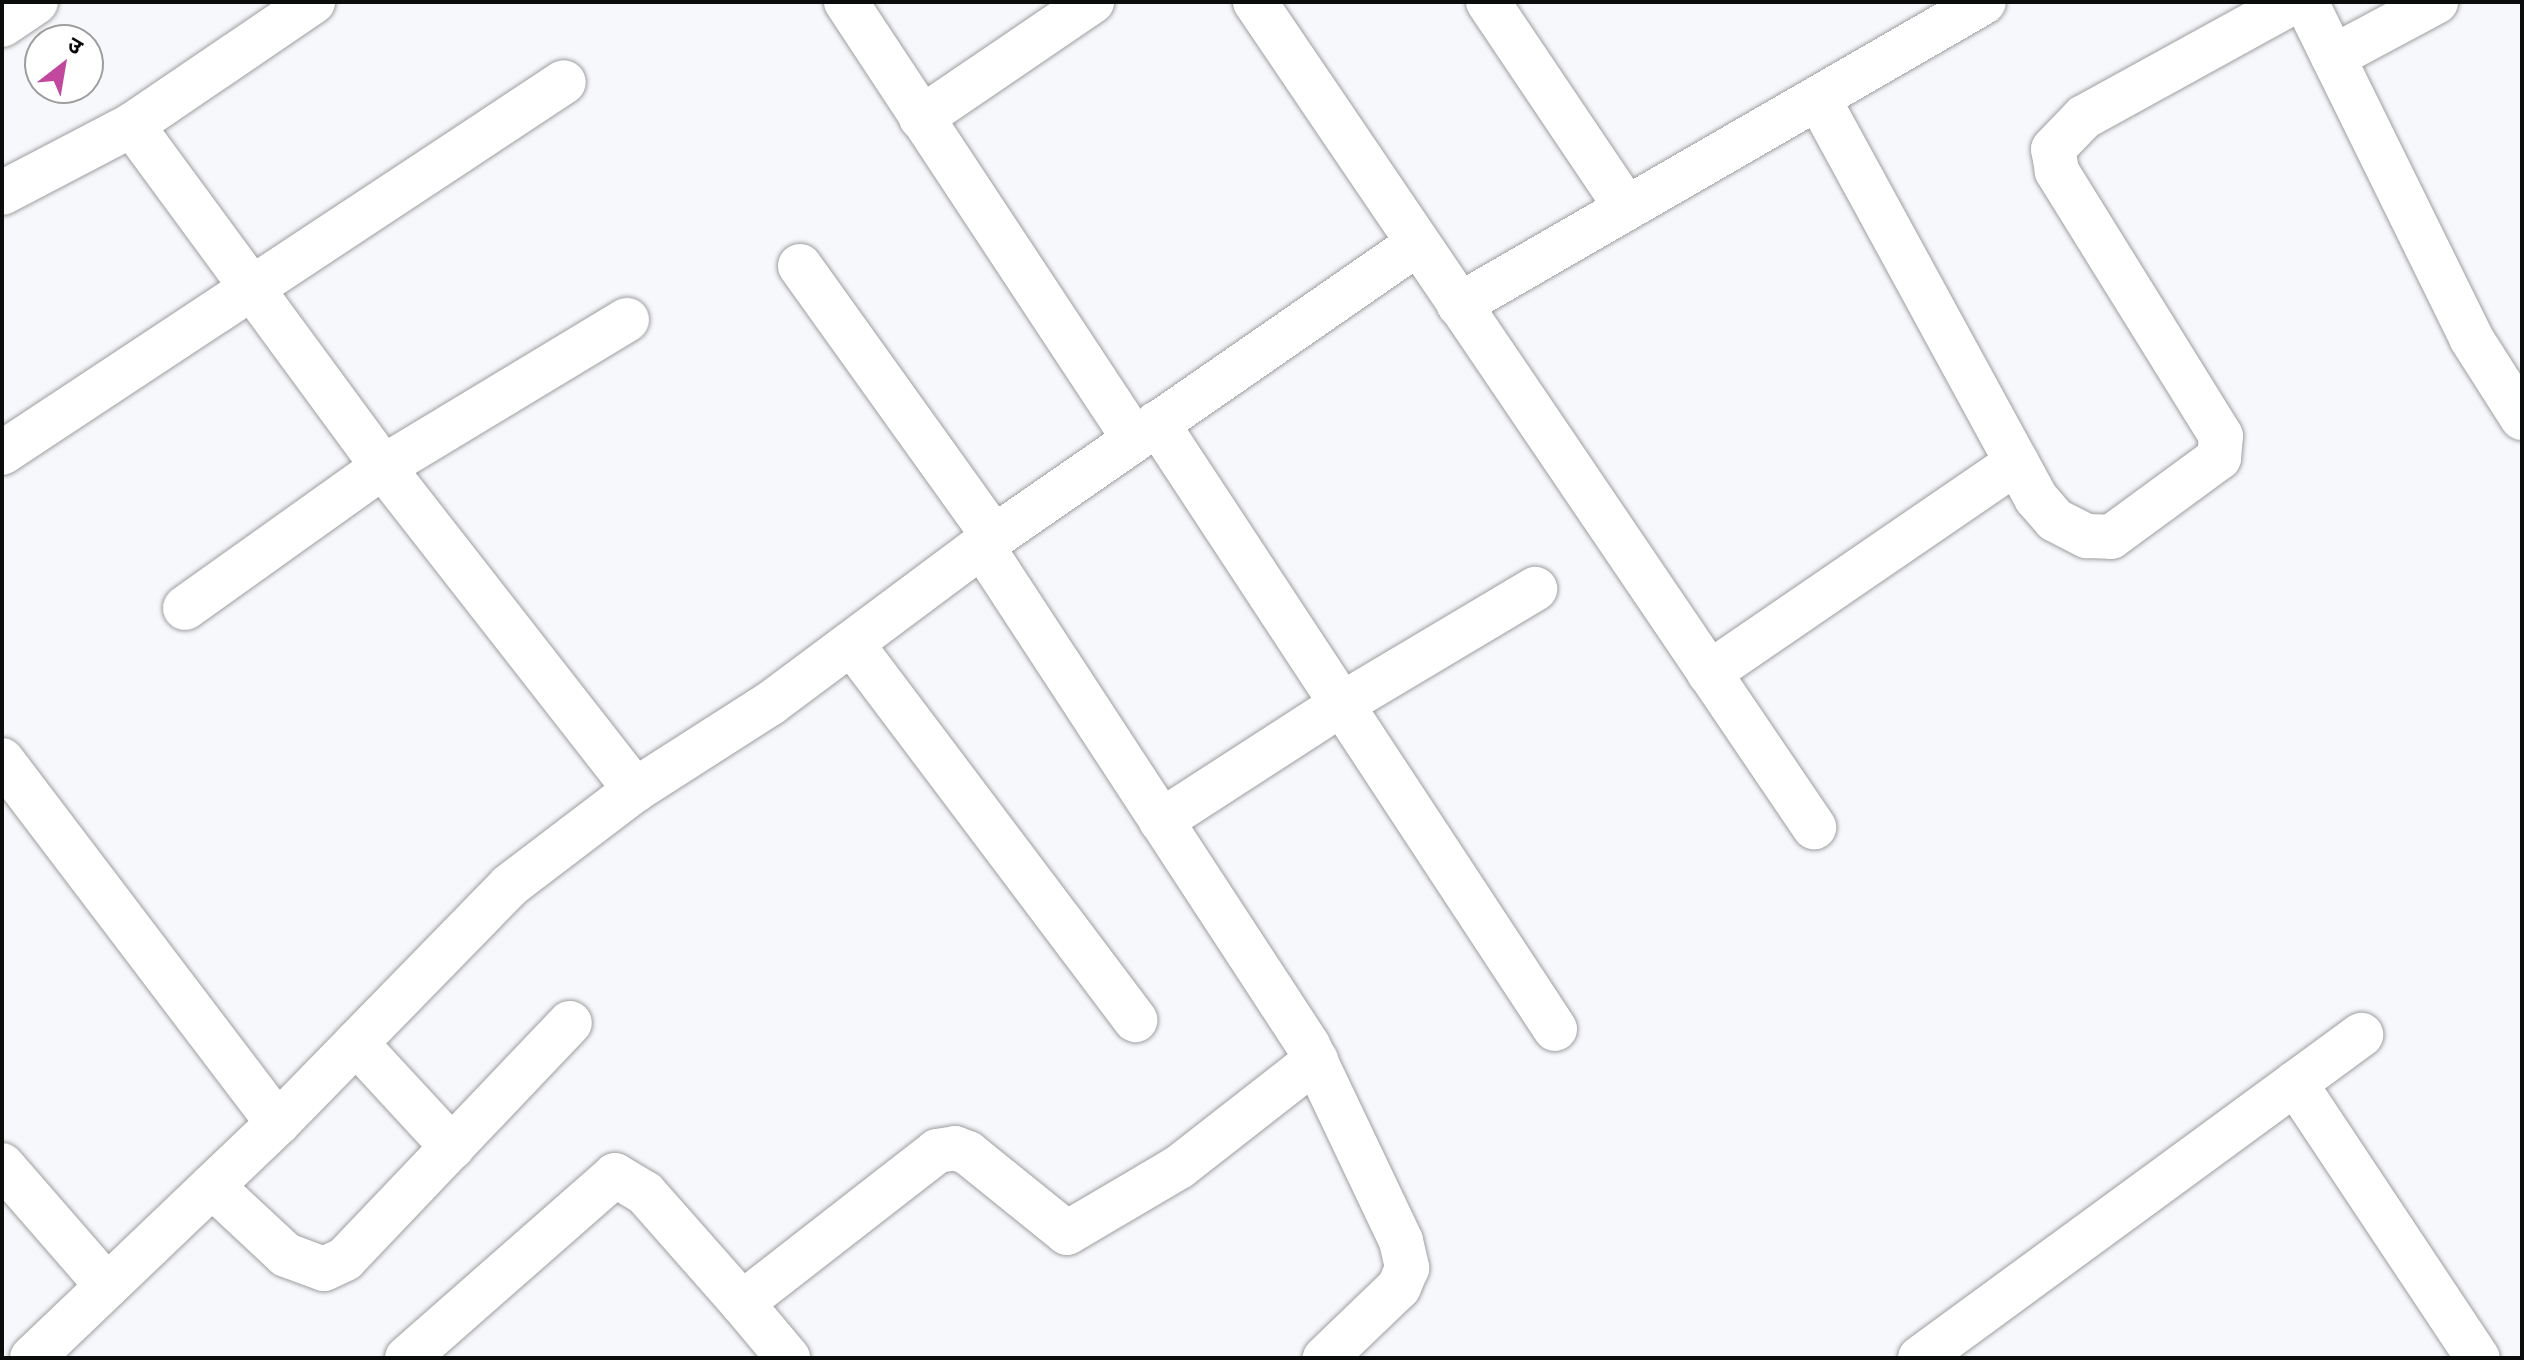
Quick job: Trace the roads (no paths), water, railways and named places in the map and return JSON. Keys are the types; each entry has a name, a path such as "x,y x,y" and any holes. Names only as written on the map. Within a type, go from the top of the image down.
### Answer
{"street":[{"path":"2,25 36,2"},
{"path":"2,193 132,125 313,2"},
{"path":"921,118 1092,2"},
{"path":"1255,2 1814,827"},
{"path":"1488,2 1626,207"},
{"path":"1459,305 1984,2"},
{"path":"1818,98 2017,462 2055,520 2087,536 2111,537 2219,458 2221,436 2057,171 2053,149 2084,117 2293,2"},
{"path":"2306,2 2471,338 2522,418"},
{"path":"2333,57 2436,2"},
{"path":"851,4 921,118 1342,704 1555,1029"},
{"path":"2,453 564,82"},
{"path":"132,125 249,292 635,790"},
{"path":"32,1358 278,1123 497,897 635,790 771,703 988,542 1417,244"},
{"path":"800,266 988,542 1161,821 1316,1060 1401,1241 1407,1268 1385,1305 1325,1358"},
{"path":"185,608 383,467 627,320"},
{"path":"1709,673 2017,462"},
{"path":"1161,821 1342,704 1535,589"},
{"path":"852,644 1135,1020"},
{"path":"2,760 278,1123"},
{"path":"212,1186 286,1255 324,1269 345,1259 570,1023"},
{"path":"1920,1358 2361,1035"},
{"path":"356,1043 452,1147"},
{"path":"742,1303 879,1200 937,1151 955,1148 968,1153 1067,1233 1179,1167 1316,1060"},
{"path":"2295,1083 2478,1358"},
{"path":"2,1165 107,1286"},
{"path":"407,1358 615,1175 645,1193 788,1358"}]}
